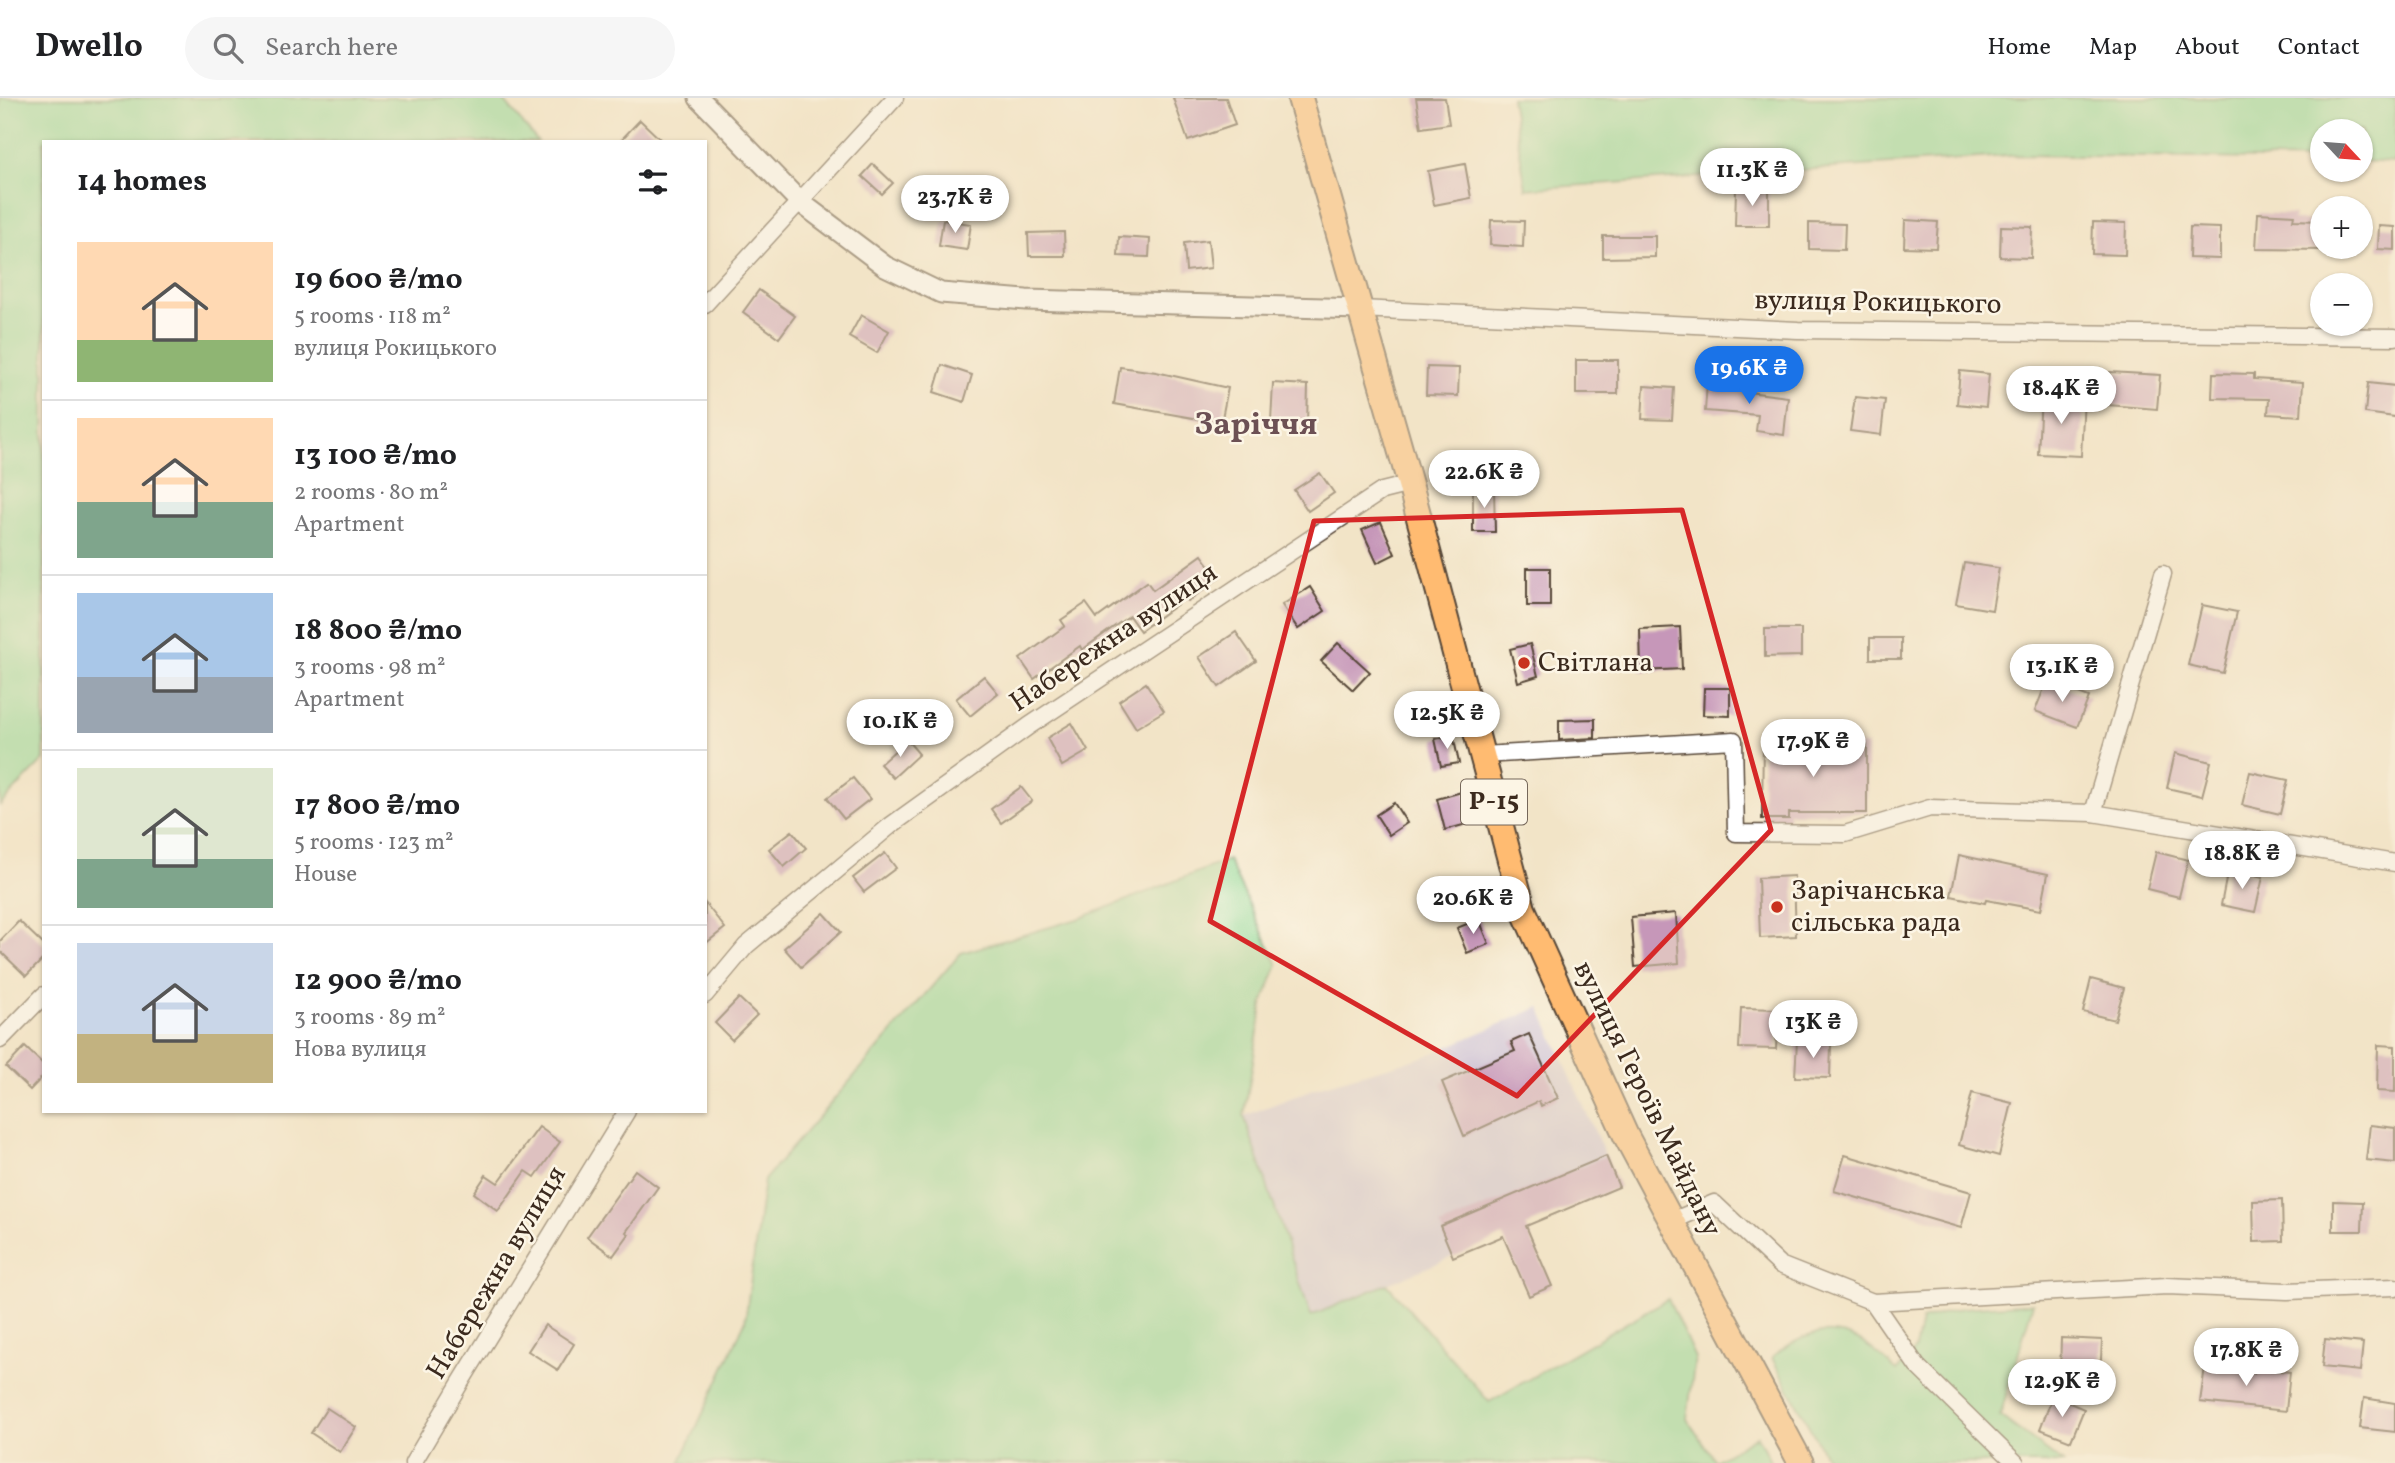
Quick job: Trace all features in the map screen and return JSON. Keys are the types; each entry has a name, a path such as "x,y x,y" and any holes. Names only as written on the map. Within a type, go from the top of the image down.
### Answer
{"main road":[{"name":"вулиця Героїв Майдану","path":"1300,98 1410,484 1523,909 1626,1136 1801,1463"}],"street":[{"path":"699,98 800,202 885,267 941,293 1026,300 1360,309"},
{"path":"707,302 895,98"},
{"name":"вулиця Рокицького","path":"1360,309 1798,330 2395,337"},
{"name":"Набережна вулиця","path":"707,993 746,946 890,826 1029,726 1382,491 1410,484"},
{"path":"2093,813 2163,574"},
{"path":"1482,755 1734,740 1736,833 1845,834 1930,808 2093,813 2395,863"},
{"path":"0,1040 42,997"},
{"name":"Набережна вулиця","path":"414,1463 458,1385 626,1113"},
{"path":"1672,1221 1714,1203 1780,1265 1874,1302 2167,1286 2287,1291 2395,1287"},
{"path":"1874,1302 1917,1366 2016,1463"}],"highlighted area":[{"path":"1682,510 1771,830 1517,1096 1210,921 1314,521"}],"shaded area":[{"path":"1540,1007 1619,1187 1311,1316 1244,1116 1324,1085 1426,1056"}],"green space":[{"path":"0,98 502,98 536,140 42,140 42,762 0,805"},
{"path":"1511,98 2395,98 2395,163 2373,162 2373,119 2310,119 2310,160 2022,155 1526,189"},
{"path":"1228,860 1278,965 1263,1002 1244,1116 1311,1316 1387,1284 1489,1402 1668,1299 1695,1358 1687,1419 1715,1461 1757,1436 1771,1463 680,1463 745,1322 764,1180 961,953 1081,918"},
{"path":"2033,1303 2000,1416 2063,1463 1829,1463 1772,1358 1802,1338 1835,1333 1863,1343 1897,1371 1915,1349 1921,1320 1962,1308"}],"building":[{"path":"1173,98 1226,98 1235,125 1188,141"},
{"path":"1416,98 1445,98 1449,124 1421,128"},
{"path":"640,120 661,140 621,140"},
{"path":"873,164 893,183 882,194 862,176"},
{"path":"1465,164 1471,198 1434,205 1428,171"},
{"path":"1736,189 1769,190 1769,226 1735,226"},
{"path":"2258,213 2294,215 2293,220 2310,221 2310,250 2256,249"},
{"path":"943,220 971,224 967,250 939,246"},
{"path":"1491,220 1524,221 1523,247 1490,245"},
{"path":"1905,220 1938,222 1936,248 1904,247"},
{"path":"2093,222 2126,223 2125,255 2092,254"},
{"path":"1809,223 1845,224 1844,250 1809,249"},
{"path":"2001,226 2032,227 2031,258 2000,257"},
{"path":"2379,226 2395,227 2395,250 2378,249"},
{"path":"2190,227 2220,228 2220,259 2189,258"},
{"path":"1064,232 1065,256 1029,256 1028,233"},
{"path":"1603,236 1655,236 1655,257 1603,258"},
{"path":"1119,237 1150,239 1149,257 1118,256"},
{"path":"1208,240 1211,268 1186,271 1184,243"},
{"path":"759,290 795,316 779,338 743,312"},
{"path":"861,315 889,331 877,353 849,337"},
{"path":"1576,360 1618,360 1618,394 1576,394"},
{"path":"942,365 972,375 964,402 934,392"},
{"path":"1120,367 1228,388 1221,423 1114,404"},
{"path":"1427,367 1459,368 1458,396 1426,395"},
{"path":"1960,371 1989,374 1986,407 1957,404"},
{"path":"2110,372 2160,375 2157,409 2108,405"},
{"path":"2213,373 2254,374 2254,379 2303,382 2301,416 2268,414 2269,399 2212,398"},
{"path":"1273,383 1308,385 1307,424 1271,422"},
{"path":"1707,383 1740,385 1740,391 1788,397 1784,435 1756,431 1758,415 1705,411"},
{"path":"2368,383 2395,386 2395,417 2365,413"},
{"path":"1644,386 1674,388 1672,420 1642,419"},
{"path":"2041,396 2084,398 2081,456 2038,454"},
{"path":"1855,397 1885,400 1881,435 1850,431"},
{"path":"1320,473 1334,493 1308,511 1294,490"},
{"path":"1473,488 1494,488 1495,532 1473,532"},
{"path":"1381,522 1395,554 1377,563 1362,530"},
{"path":"1202,555 1219,578 1140,631 1129,616 1082,650 1080,646 1034,679 1020,659 1065,626 1061,620 1086,603 1097,618 1147,582 1153,590"},
{"path":"1964,563 1999,568 1992,610 1956,604"},
{"path":"1527,568 1550,568 1550,606 1527,606"},
{"path":"1310,587 1325,611 1298,629 1282,605"},
{"path":"2202,605 2237,612 2223,673 2188,665"},
{"path":"1680,627 1682,669 1641,671 1640,629"},
{"path":"1765,629 1801,629 1801,656 1765,657"},
{"path":"1236,632 1256,661 1219,687 1199,657"},
{"path":"1870,638 1901,638 1901,659 1870,659"},
{"path":"1338,643 1370,672 1353,690 1321,661"},
{"name":"Світлана","path":"1530,644 1538,676 1518,682 1510,649"},
{"path":"984,676 998,693 970,716 956,699"},
{"path":"2047,681 2089,697 2077,727 2035,711"},
{"path":"1146,683 1164,711 1136,728 1119,701"},
{"path":"1704,688 1730,688 1730,716 1703,715"},
{"path":"1595,719 1595,738 1559,740 1559,720"},
{"path":"1072,723 1088,751 1062,766 1047,738"},
{"path":"1453,735 1459,763 1441,766 1435,739"},
{"path":"1763,737 1789,737 1789,744 1867,745 1867,813 1789,813 1789,819 1762,819"},
{"path":"907,740 919,754 893,778 880,764"},
{"path":"2175,753 2211,762 2202,796 2167,788"},
{"path":"2250,772 2288,780 2280,814 2242,805"},
{"path":"853,778 870,799 844,819 827,798"},
{"path":"1021,787 1032,801 1001,823 991,809"},
{"path":"1465,791 1474,822 1445,830 1437,799"},
{"path":"1394,803 1407,823 1389,835 1376,815"},
{"path":"792,831 806,848 784,867 769,849"},
{"path":"2156,852 2188,860 2179,897 2147,889"},
{"path":"885,853 896,868 864,892 853,878"},
{"path":"1959,855 2048,874 2041,910 1951,896"},
{"path":"2228,869 2263,877 2255,912 2221,905"},
{"name":"Зарічанська сільська рада","path":"1794,876 1796,936 1760,938 1758,878"},
{"path":"707,906 725,928 707,942"},
{"path":"824,913 841,932 801,967 784,948"},
{"path":"1676,913 1679,963 1635,967 1631,917"},
{"path":"1479,919 1489,944 1467,953 1457,928"},
{"path":"19,921 42,943 42,960 26,976 0,951 0,941"},
{"path":"2091,979 2124,988 2115,1020 2083,1012"},
{"path":"739,998 757,1015 732,1040 715,1023"},
{"path":"1741,1008 1778,1009 1776,1049 1739,1048"},
{"path":"1529,1034 1558,1098 1541,1106 1539,1101 1464,1136 1442,1082 1515,1051 1511,1042"},
{"path":"1797,1041 1831,1043 1830,1078 1795,1077"},
{"path":"2378,1045 2395,1046 2395,1092 2377,1091"},
{"path":"25,1047 42,1063 42,1077 30,1090 6,1067"},
{"path":"1972,1093 2012,1103 1999,1156 1959,1145"},
{"path":"2370,1125 2395,1128 2395,1163 2366,1160"},
{"path":"539,1127 560,1142 535,1177 526,1171 498,1211 474,1193 486,1175 498,1183"},
{"path":"1845,1155 1971,1192 1961,1228 1834,1191"},
{"path":"1606,1156 1619,1187 1526,1226 1552,1286 1529,1296 1503,1236 1453,1257 1440,1226"},
{"path":"635,1170 658,1187 626,1232 629,1234 613,1256 587,1237"},
{"path":"2282,1200 2283,1241 2254,1242 2253,1201"},
{"path":"2333,1201 2363,1202 2362,1231 2333,1231"},
{"path":"545,1325 574,1344 558,1370 528,1351"},
{"path":"2061,1338 2102,1340 2100,1377 2060,1375"},
{"path":"2325,1339 2363,1343 2360,1371 2322,1367"},
{"path":"2205,1367 2254,1373 2254,1369 2290,1372 2286,1411 2200,1402"},
{"path":"2053,1396 2084,1409 2071,1441 2040,1429"},
{"path":"2364,1398 2395,1403 2395,1432 2360,1428"},
{"path":"327,1408 356,1427 340,1452 311,1433"}],"place":[{"name":"Світлана","path":"1524,663"},
{"name":"Зарічанська сільська рада","path":"1777,907"}],"district":[{"name":"Заріччя","path":"1256,426"}]}
